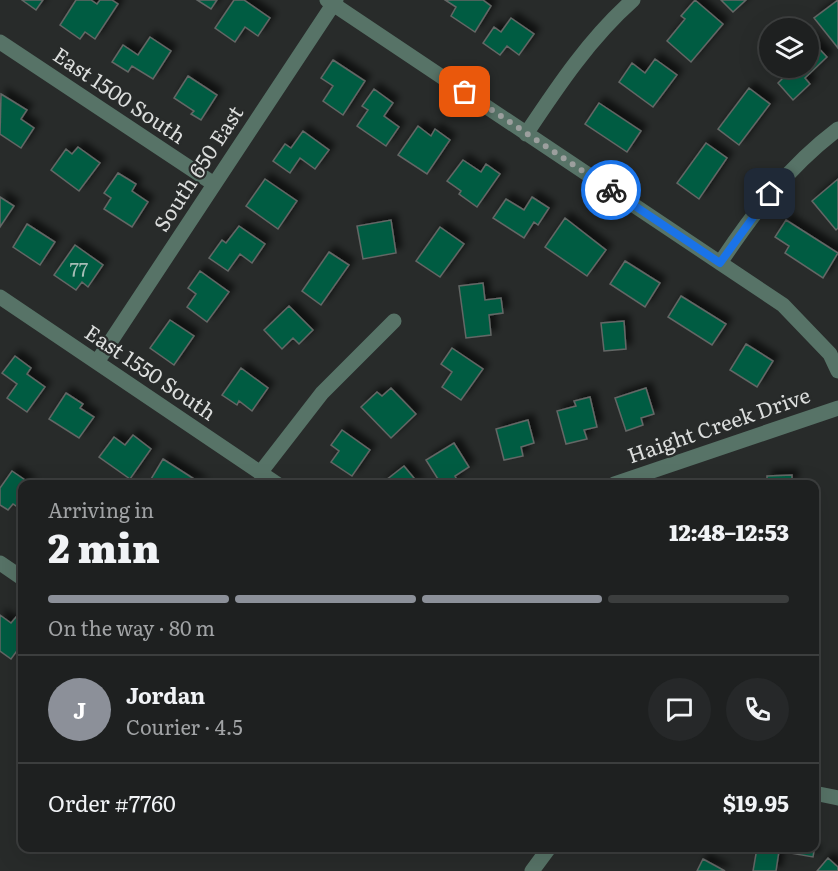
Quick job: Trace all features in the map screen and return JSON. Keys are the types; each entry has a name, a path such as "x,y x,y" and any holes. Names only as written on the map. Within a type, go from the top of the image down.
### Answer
{"street":[{"path":"526,134 572,67 614,17 633,0"},
{"path":"332,1 526,134 783,305 830,354 838,371"},
{"name":"South 650 East","path":"96,362 332,1"},
{"name":"East 1500 South","path":"0,42 214,184"},
{"path":"720,263 757,208 807,152 838,129"},
{"name":"East 1550 South","path":"0,297 271,480"},
{"path":"260,473 322,393 394,321"},
{"name":"Haight Creek Drive","path":"626,480 838,408"},
{"path":"0,563 18,575"},
{"path":"819,794 838,798"},
{"path":"532,871 546,852"}],"building":[{"path":"22,0 43,0 36,10"},
{"path":"76,0 91,0 97,4 100,0 112,0 118,4 95,39 85,32 80,39 60,25"},
{"path":"197,0 217,0 211,9"},
{"path":"234,0 244,0 270,18 258,36 245,27 235,42 215,28"},
{"path":"445,0 483,0 491,6 475,32 451,16 456,7"},
{"path":"695,0 723,24 691,62 667,41 685,19 681,16"},
{"path":"721,0 746,0 733,12"},
{"path":"838,0 838,48 819,24 819,18 814,18"},
{"path":"511,18 534,34 519,55 507,46 500,55 483,43 494,27 501,32"},
{"path":"150,37 171,51 153,79 132,66 128,72 112,62 123,45 138,55"},
{"path":"819,49 827,57 819,65"},
{"path":"655,59 677,75 653,107 619,82 632,63 645,73"},
{"path":"333,60 365,81 343,115 323,101 333,86 321,78"},
{"path":"188,76 217,95 201,120 191,114 194,111 174,98"},
{"path":"783,78 805,78 810,84 793,100 778,83"},
{"path":"749,88 770,104 739,145 718,129"},
{"path":"374,89 393,103 384,116 399,127 386,146 357,126 368,110 362,106"},
{"path":"1,94 27,110 21,119 34,128 21,148 0,134"},
{"path":"599,103 641,131 627,152 585,124"},
{"path":"418,126 431,136 435,129 450,140 427,174 398,155"},
{"path":"303,131 329,150 315,169 300,158 290,173 273,161 285,144 291,148"},
{"path":"706,143 727,158 699,199 677,183"},
{"path":"78,147 100,163 79,191 51,170 66,149 72,154"},
{"path":"463,160 481,172 486,164 500,174 477,207 459,194 461,191 447,181"},
{"path":"118,173 136,184 132,191 148,202 132,227 104,209 111,198 104,193"},
{"path":"265,179 297,201 278,229 246,206"},
{"path":"838,179 838,228 836,230 812,201"},
{"path":"0,197 14,206 0,227"},
{"path":"532,197 549,208 538,225 534,222 524,238 493,218 506,199 524,210"},
{"path":"565,218 606,250 587,276 545,247"},
{"path":"391,220 396,253 363,259 357,226"},
{"path":"786,220 838,253 823,278 785,253 789,246 775,237"},
{"path":"27,224 55,242 40,265 13,247"},
{"path":"239,226 265,244 252,263 240,254 228,271 209,258 222,240 226,243"},
{"path":"440,227 464,244 440,277 416,261"},
{"path":"75,245 103,265 88,287 82,282 76,290 54,275"},
{"path":"329,252 349,265 321,305 302,291"},
{"path":"625,261 660,283 645,307 610,284"},
{"path":"200,271 229,292 207,322 187,307 196,294 188,288"},
{"path":"483,283 485,300 501,298 503,313 489,315 491,335 466,338 459,286"},
{"path":"681,296 726,324 712,345 668,317"},
{"path":"289,306 313,330 299,344 293,338 282,349 264,330"},
{"path":"170,320 194,336 174,365 150,348"},
{"path":"624,321 626,349 604,351 601,323"},
{"path":"746,344 773,361 757,387 730,370"},
{"path":"452,348 483,369 461,400 442,387 452,372 441,364"},
{"path":"15,356 31,368 27,374 45,387 27,412 7,398 17,384 2,373"},
{"path":"241,368 268,388 252,411 239,401 237,405 222,395"},
{"path":"391,388 416,414 391,438 361,407 377,392 382,396"},
{"path":"646,388 654,414 641,418 643,425 626,431 615,398"},
{"path":"66,393 83,404 80,408 94,417 79,438 49,419"},
{"path":"590,397 597,427 584,430 587,439 566,444 557,411 576,406 574,401"},
{"path":"528,420 534,443 521,447 523,456 504,460 496,429"},
{"path":"342,430 370,450 352,476 331,462 339,451 331,445"},
{"path":"133,435 151,449 130,479 99,457 114,437 125,445"},
{"path":"454,443 469,467 455,476 457,480 438,480 426,460"},
{"path":"163,459 196,480 153,480 151,479"},
{"path":"404,466 416,480 386,480"},
{"path":"12,471 25,480 18,480 18,507 13,504 8,510 0,505 0,488"},
{"path":"792,475 792,480 767,480 767,476"},
{"path":"0,615 11,623 16,617 18,618 18,649 11,659 0,651"},
{"path":"756,852 779,852 776,871 753,871"},
{"path":"785,852 814,852 813,857"},
{"path":"828,858 838,867 838,871 817,871"},
{"path":"703,859 725,871 697,871"}],"way so far":[{"path":"465,92 611,190"}],"route":[{"path":"611,190 720,263 757,208 770,194"}]}
